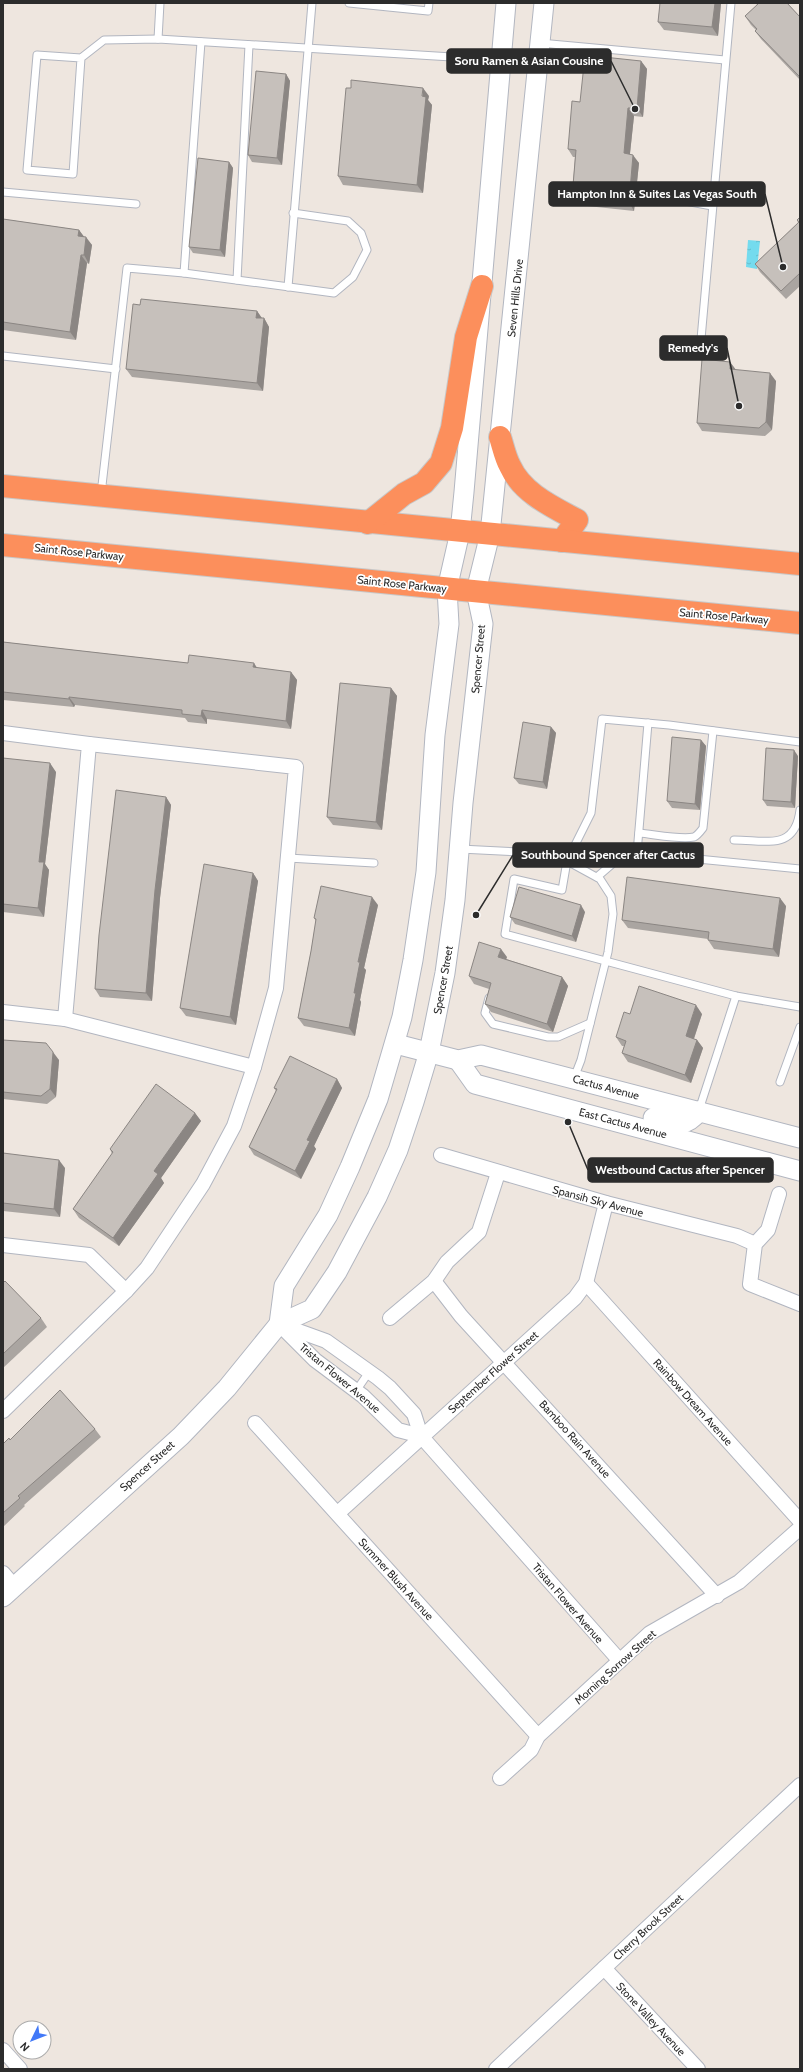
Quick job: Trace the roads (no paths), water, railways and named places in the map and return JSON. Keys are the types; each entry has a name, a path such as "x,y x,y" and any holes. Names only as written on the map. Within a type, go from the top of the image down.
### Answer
{"highway":[{"path":"368,523 404,494 424,483 442,463 452,428 466,337 482,286"},
{"path":"500,436 510,467 525,488 548,504 578,520 562,541"},
{"path":"3,486 368,523 800,564"},
{"name":"Saint Rose Parkway","path":"3,545 800,623"}],"main road":[{"path":"447,588 460,532 506,3"},
{"name":"Seven Hills Drive","path":"476,591 490,534 544,3"},
{"name":"Spencer Street","path":"7,1586 181,1436 227,1388 279,1324 312,1309 337,1272 357,1235 398,1150 412,1048 413,960 426,872 435,735 449,624 447,588"},
{"name":"Spencer Street","path":"279,1324 284,1286 331,1208 378,1099 412,1048 450,939 483,624 476,591"},
{"name":"Cactus Avenue","path":"412,1048 458,1060 482,1054 699,1111 797,1140"},
{"name":"East Cactus Avenue","path":"458,1060 475,1084 800,1171"},
{"path":"597,1116 614,1111 677,1124 687,1123 693,1119 699,1111"}],"street":[{"path":"3,733 88,744 296,766 276,988 254,1067 234,1126 203,1184 147,1268 126,1291 3,1411"},
{"path":"65,1019 88,744"},
{"path":"3,1012 65,1019 254,1067"},
{"name":"Spansih Sky Avenue","path":"441,1155 481,1165 498,1173 606,1203 737,1236 755,1244"},
{"path":"390,1318 434,1281 447,1262 479,1232 498,1173"},
{"path":"779,1194 768,1230 755,1244 750,1284 800,1304"},
{"name":"September Flower Street","path":"338,1513 421,1436 575,1298 586,1283 606,1203"},
{"path":"3,1245 89,1255 126,1291"},
{"name":"Bamboo Rain Avenue","path":"434,1281 461,1316 717,1596"},
{"name":"Rainbow Dream Avenue","path":"586,1283 800,1521"},
{"name":"Tristan Flower Avenue","path":"279,1324 326,1341 390,1388 414,1414 421,1436 620,1661"},
{"name":"Tristan Flower Avenue","path":"279,1324 315,1360 374,1405 398,1430 421,1436"},
{"name":"Summer Blush Avenue","path":"255,1423 338,1513 538,1736"},
{"name":"Morning Sorrow Street","path":"500,1778 531,1750 538,1736 650,1633 690,1609 717,1596 739,1582 800,1528"},
{"name":"Cherry Brook Street","path":"496,2069 800,1785"},
{"name":"Stone Valley Avenue","path":"604,1968 698,2069"},
{"path":"3,2050 20,2069"}],"lane":[{"path":"158,39 160,3"},
{"path":"288,286 312,3"},
{"path":"349,3 428,11 429,3"},
{"path":"701,339 731,3"},
{"path":"81,58 73,174 27,170 37,55 81,58 104,40 158,39 501,60"},
{"path":"184,273 201,42"},
{"path":"540,43 725,60"},
{"path":"237,280 249,45"},
{"path":"3,192 136,204"},
{"path":"670,198 712,206"},
{"path":"101,496 127,268 184,273 334,293 353,277 366,250 361,233 348,221 293,213"},
{"path":"3,356 116,369"},
{"path":"800,742 648,723 602,719 591,813 567,861 562,890 514,879 505,934 736,996 800,1007"},
{"path":"637,853 648,723"},
{"path":"639,833 684,837 694,837 700,834 703,828 713,731"},
{"path":"734,840 775,841 787,838 794,833 798,823 800,810"},
{"path":"460,849 519,852 567,861 600,879 611,896 613,914 606,960 574,1078"},
{"path":"597,878 626,852 800,869"},
{"path":"288,858 374,863"},
{"path":"490,996 484,1013 493,1024 548,1037 558,1037 590,1023"},
{"path":"699,1111 736,996"},
{"path":"780,1082 800,1027"},
{"path":"356,1391 369,1372"}],"water":[{"path":"748,240 760,241 757,269 746,267"}],"place":[{"name":"Soru Ramen & Asian Cousine","path":"635,109"},
{"name":"Hampton Inn & Suites Las Vegas South","path":"783,267"},
{"name":"Remedy's","path":"739,406"},
{"name":"Southbound Spencer after Cactus","path":"476,915"},
{"name":"Westbound Cactus after Spencer","path":"568,1122"}]}
